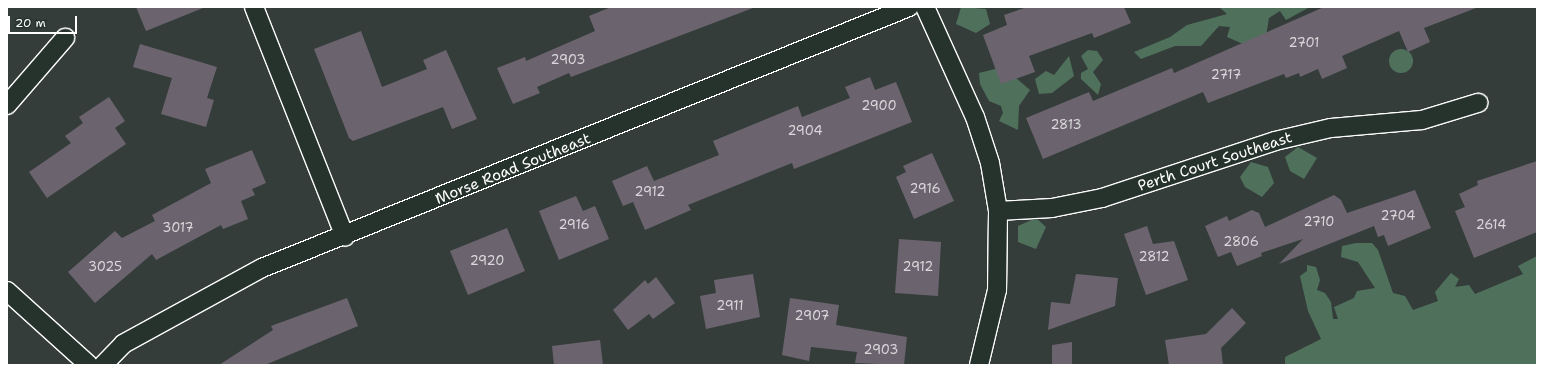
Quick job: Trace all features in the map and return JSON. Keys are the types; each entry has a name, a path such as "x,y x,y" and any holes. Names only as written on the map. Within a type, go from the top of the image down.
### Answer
{"street":[{"path":"254,7 345,237"},
{"name":"Morse Road Southeast","path":"103,365 123,344 262,268 345,237 909,7"},
{"path":"925,7 975,117 990,163 998,211 997,290 979,365"},
{"path":"7,105 65,38"},
{"name":"Perth Court Southeast","path":"998,211 1052,208 1102,198 1275,141 1332,128 1422,120 1478,103"},
{"path":"7,291 89,365"}],"green space":[{"path":"961,7 986,9 990,24 976,33 956,24"},
{"path":"1219,7 1310,7 1286,20 1280,11 1269,18 1265,42 1250,47 1227,37 1230,27 1219,26 1201,46 1175,46 1141,59 1134,52 1170,37 1187,25 1227,14"},
{"path":"1401,49 1410,52 1413,61 1410,70 1401,73 1392,70 1389,61 1392,52"},
{"path":"1088,50 1097,51 1103,60 1093,72 1101,84 1098,95 1081,79 1081,73 1088,69 1081,56"},
{"path":"1069,56 1074,76 1052,93 1039,94 1035,79 1046,71 1054,75"},
{"path":"1003,67 1030,90 1019,106 1018,130 999,121 1003,113 1001,106 989,101 980,84 979,73"},
{"path":"1298,147 1317,158 1304,179 1290,171 1285,157"},
{"path":"1251,162 1268,167 1274,183 1262,197 1245,187 1240,177"},
{"path":"1036,218 1046,227 1036,249 1018,242 1018,226"},
{"path":"1356,243 1372,243 1378,250 1393,293 1405,296 1413,310 1438,301 1435,292 1451,273 1459,279 1455,287 1469,285 1475,294 1523,274 1518,266 1537,256 1537,365 1285,365 1285,357 1321,339 1308,311 1300,276 1307,271 1307,265 1316,267 1320,280 1317,290 1325,293 1331,302 1333,319 1338,319 1334,307 1354,298 1357,291 1375,288 1358,262 1341,257 1342,246"}],"building":[{"path":"136,7 203,7 203,8 146,31"},
{"path":"611,7 753,8 571,77 569,73 537,87 540,93 513,104 497,68 525,57 526,61 595,31 589,16"},
{"path":"1027,7 1124,7 1131,23 1094,38 1092,33 1029,56 1035,72 1001,84 983,35 1007,25 1004,15"},
{"path":"1324,7 1476,8 1424,28 1430,42 1408,52 1399,31 1342,56 1347,68 1322,79 1318,69 1300,77 1299,73 1286,78 1284,74 1208,103 1203,92 1043,159 1026,118 1089,92 1093,101 1172,68 1174,73"},
{"path":"361,31 382,87 427,69 423,60 446,50 477,119 452,129 443,107 353,141 349,138 314,49"},
{"path":"140,44 217,67 207,98 214,100 206,127 161,114 172,78 133,67"},
{"path":"870,77 875,90 896,82 912,122 794,169 792,163 688,205 691,210 645,230 633,202 623,206 612,181 647,166 654,181 719,155 713,141 798,106 802,117 850,98 845,87"},
{"path":"109,97 125,121 115,128 126,144 47,198 29,172 71,143 65,136 83,123 79,117"},
{"path":"252,150 266,183 252,189 255,195 241,201 248,219 223,229 221,225 156,260 152,254 95,303 68,272 115,231 122,238 155,221 152,215 211,183 205,169"},
{"path":"932,153 954,201 914,219 896,177 906,172 903,166"},
{"path":"1537,161 1537,232 1474,258 1455,211 1465,207 1459,194 1478,185 1477,181"},
{"path":"1415,190 1431,228 1388,246 1384,235 1378,237 1374,226 1279,264 1303,239 1261,253 1262,256 1237,266 1231,252 1218,257 1205,226 1227,216 1229,221 1252,210 1259,213 1265,227 1334,195 1341,200 1347,213"},
{"path":"576,196 583,211 595,206 609,239 559,260 539,211"},
{"path":"1147,226 1153,244 1174,241 1188,280 1146,295 1124,234"},
{"path":"507,228 525,271 468,295 450,251"},
{"path":"899,239 941,242 938,296 895,293"},
{"path":"753,274 760,317 706,329 700,296 716,293 714,280"},
{"path":"1076,274 1118,278 1115,306 1048,330 1051,302 1070,304"},
{"path":"656,277 675,303 653,319 649,314 628,330 613,310 645,280 648,284"},
{"path":"347,298 358,326 265,365 219,365 273,330 271,326"},
{"path":"790,298 839,305 836,325 907,337 904,365 855,363 857,352 811,347 809,361 782,355"},
{"path":"1232,308 1246,323 1221,348 1223,365 1169,365 1165,340 1206,334"},
{"path":"600,340 603,365 554,365 552,346"},
{"path":"1072,342 1072,365 1052,365 1052,345"}]}
